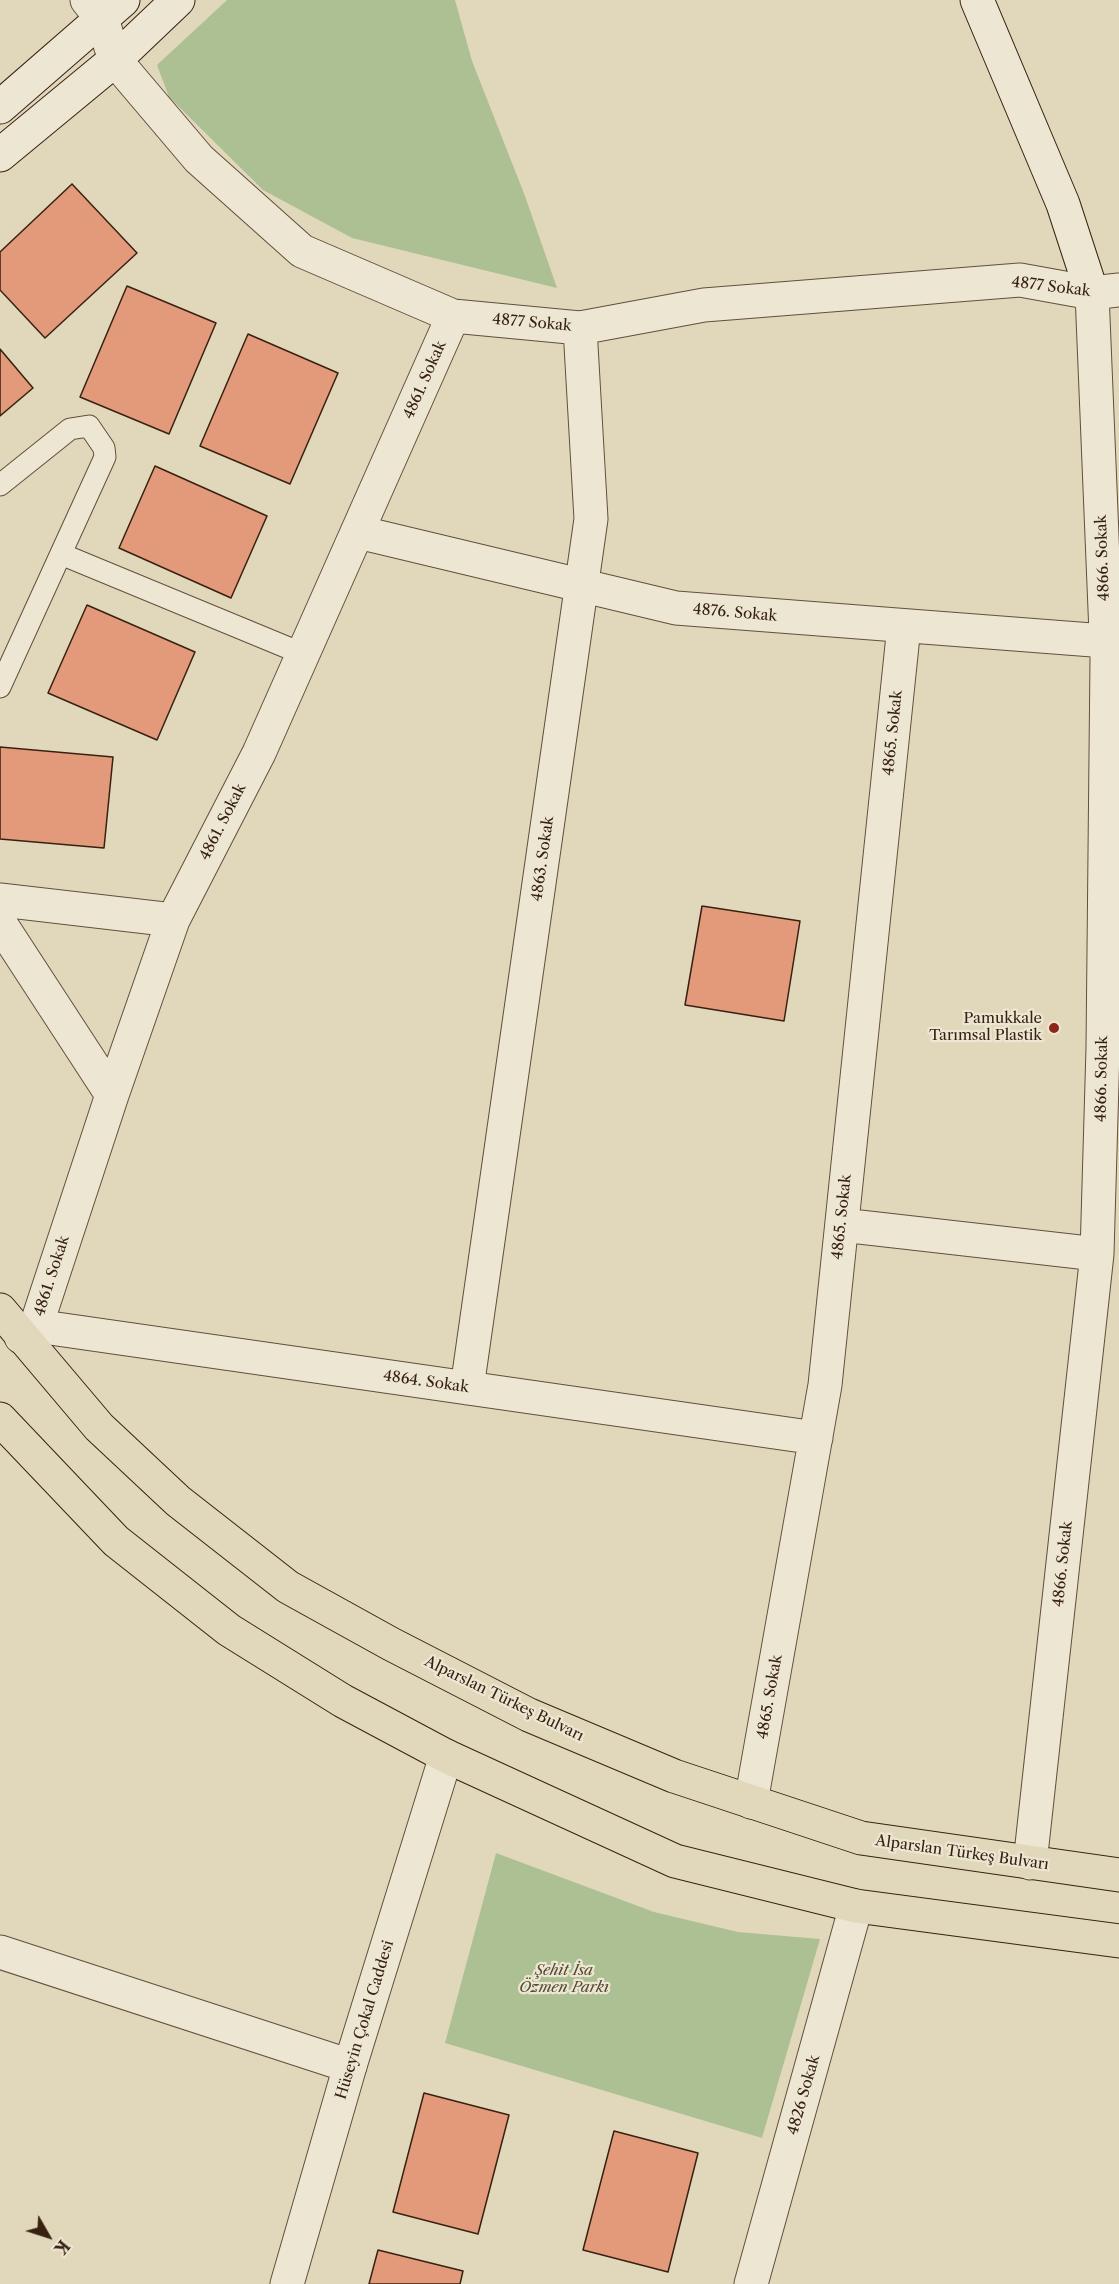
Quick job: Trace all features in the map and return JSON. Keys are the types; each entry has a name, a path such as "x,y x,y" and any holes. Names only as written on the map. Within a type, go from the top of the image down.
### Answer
{"main road":[{"name":"Alparslan Türkeş Bulvarı","path":"0,1310 29,1332 99,1427 178,1501 288,1587 391,1644 529,1714 674,1776 861,1838 1119,1875"},
{"path":"0,1419 117,1541 229,1630 343,1701 446,1756 675,1861 856,1906 1119,1941"}],"street":[{"path":"0,156 115,60 178,0"},
{"name":"4866. Sokak","path":"977,0 1063,204 1105,291 1112,643 1111,1047 1097,1254 1030,1863"},
{"path":"0,107 104,6"},
{"name":"4877 Sokak","path":"104,6 115,60 199,159 302,251 453,316 579,328 704,305 1020,280 1105,291"},
{"name":"4861. Sokak","path":"29,1332 173,920 259,753 453,316"},
{"name":"4863. Sokak","path":"467,1388 591,519 579,328"},
{"name":"4876. Sokak","path":"358,532 676,608 1112,643"},
{"name":"4865. Sokak","path":"751,1803 825,1385 904,626"},
{"path":"0,900 173,920"},
{"path":"0,923 112,1095"},
{"path":"842,1225 1097,1254"},
{"name":"4864. Sokak","path":"29,1332 467,1388 816,1438"},
{"name":"Hüseyin Çokal Caddesi","path":"288,2284 350,2066 446,1756"},
{"name":"4826 Sokak","path":"751,2284 856,1906"},
{"path":"0,1952 350,2066"}],"lane":[{"path":"0,485 70,429 89,426 104,448 105,457 0,687"},
{"path":"61,554 303,654"}],"green space":[{"path":"227,0 455,0 472,61 525,196 557,288 352,238 263,190 169,97 157,65"},
{"name":"Şehit İsa Özmen Parkı","path":"496,1853 654,1912 738,1932 820,1939 762,2138 445,2043"}],"building":[{"path":"72,184 137,253 45,338 0,290 0,252"},
{"path":"127,286 216,323 169,434 80,397"},
{"path":"248,334 338,373 290,484 200,446"},
{"path":"0,349 33,388 0,416"},
{"path":"155,466 267,516 231,598 119,548"},
{"path":"87,605 195,652 157,740 48,693"},
{"path":"0,747 113,757 104,848 0,839"},
{"path":"702,906 800,921 784,1021 685,1005"},
{"path":"424,2093 509,2115 478,2234 393,2212"},
{"path":"614,2131 698,2153 668,2272 583,2250"},
{"path":"378,2250 463,2271 460,2284 369,2284"}],"place":[{"name":"Pamukkale Tarımsal Plastik","path":"1054,1028"}]}
